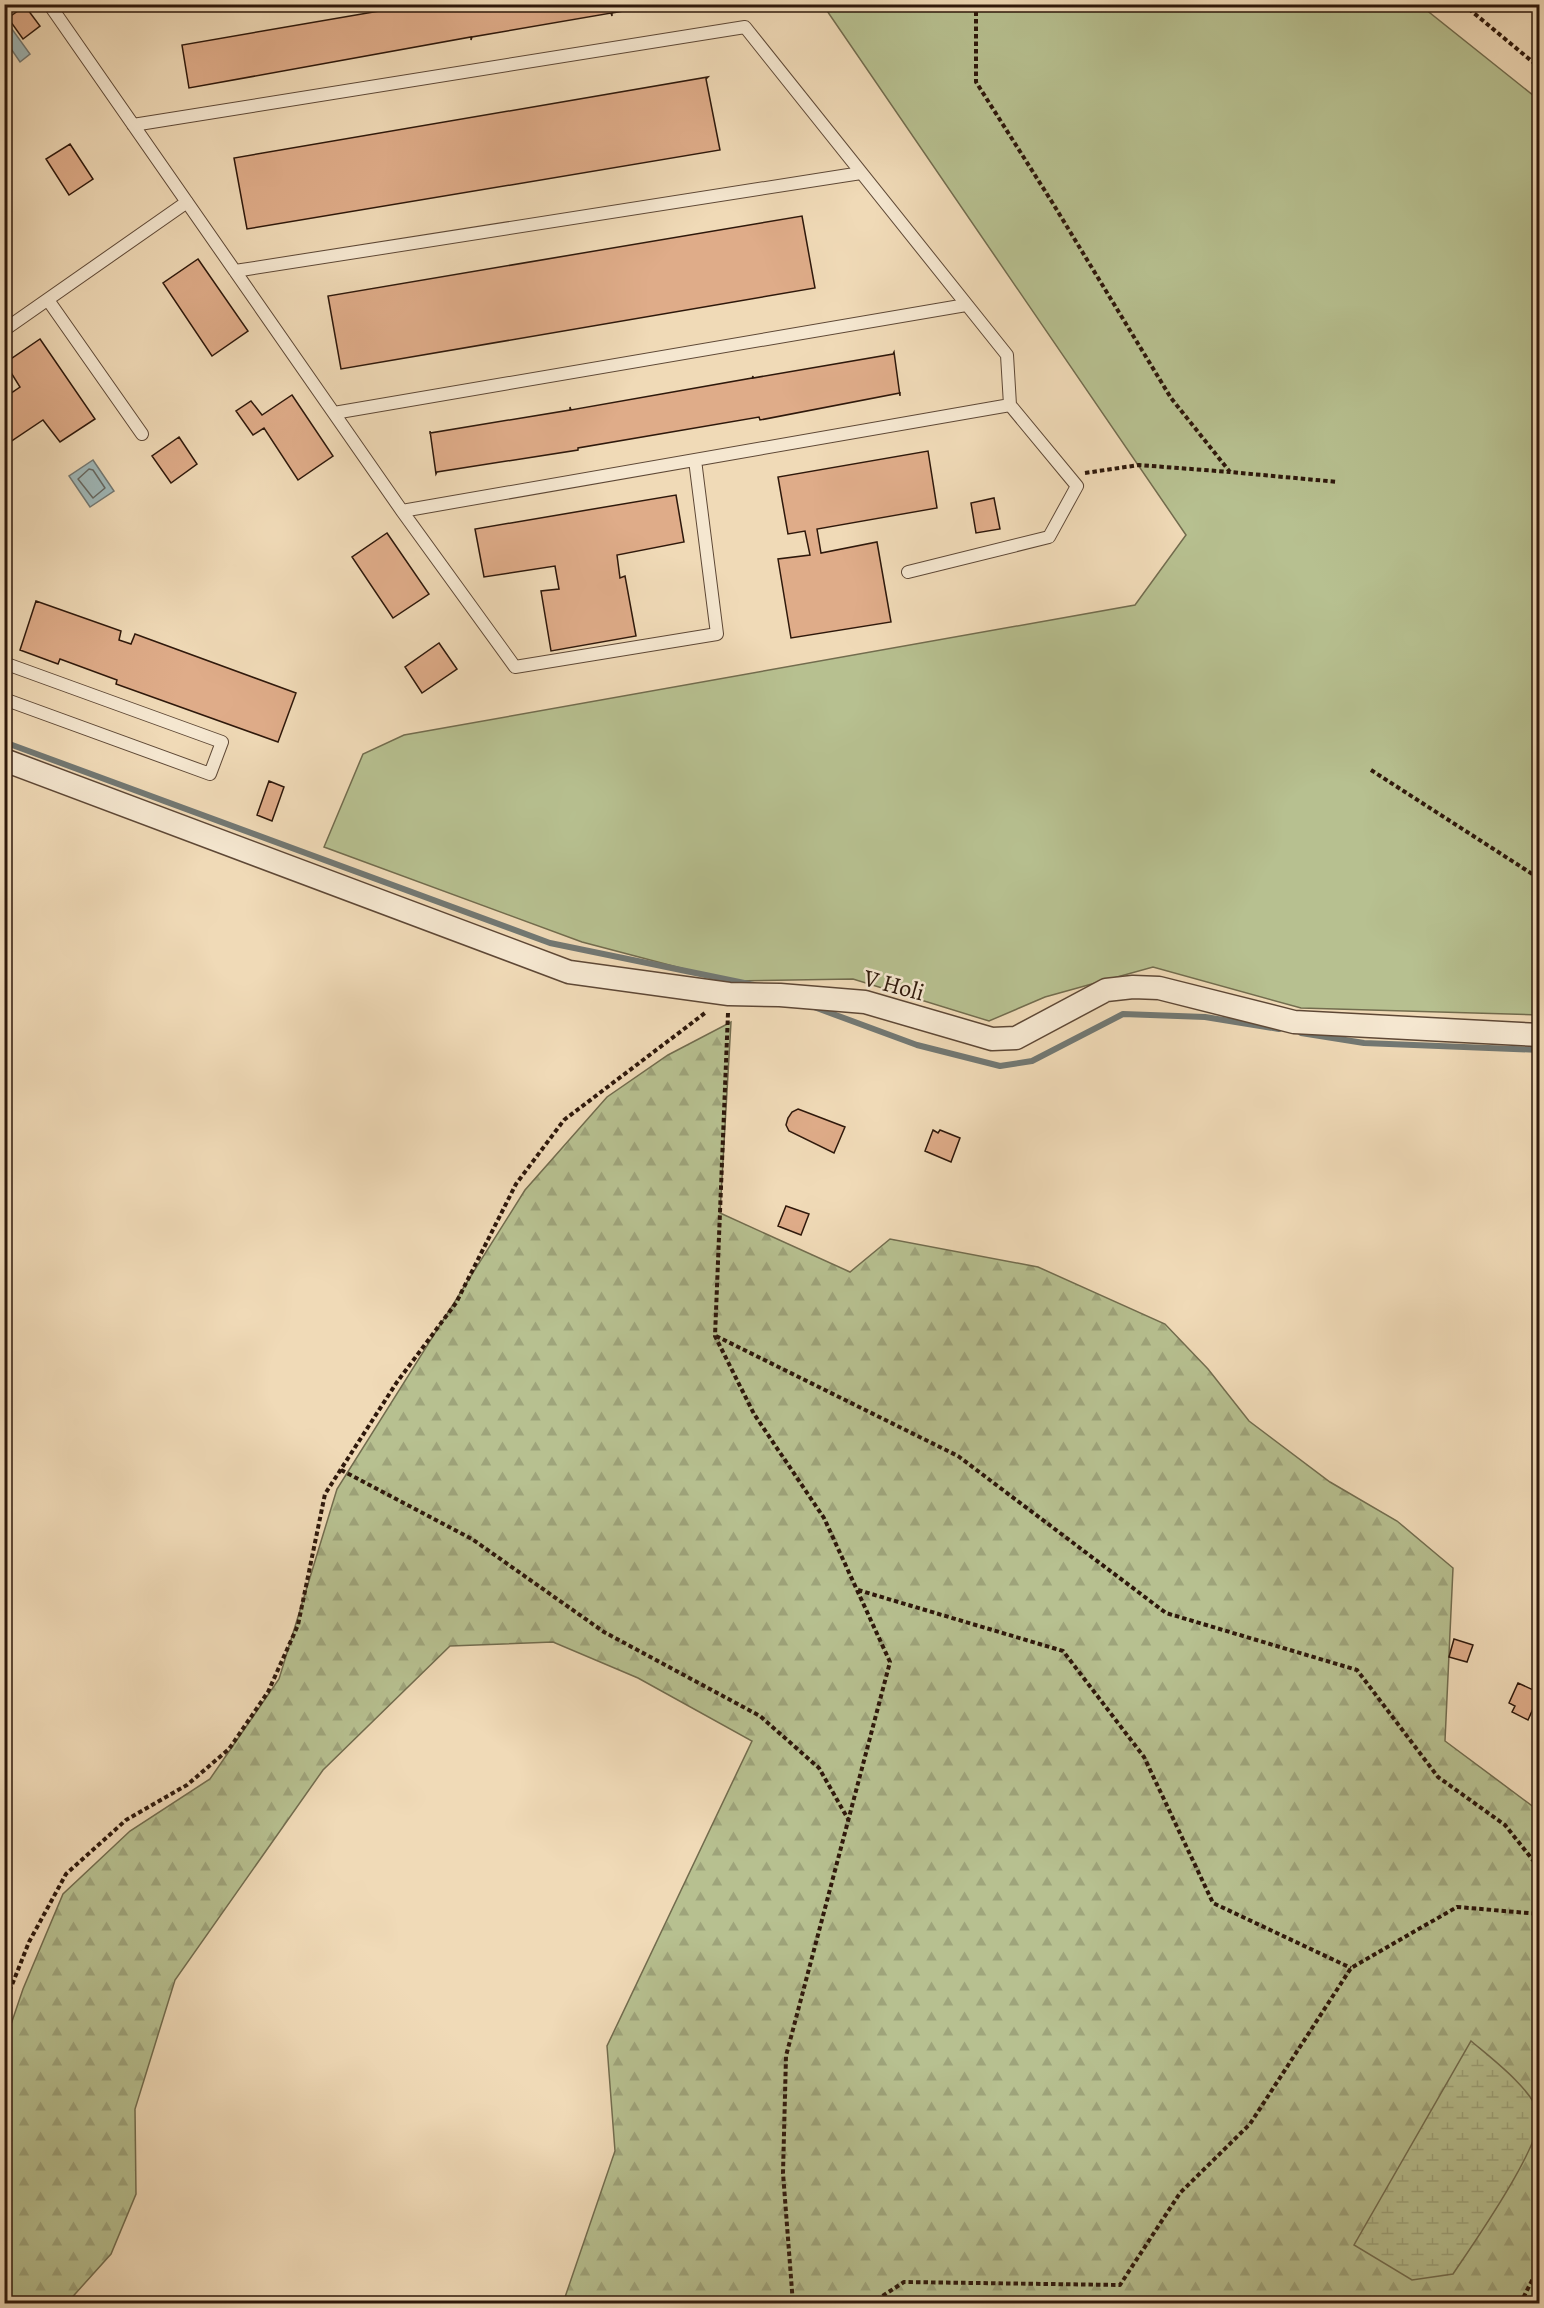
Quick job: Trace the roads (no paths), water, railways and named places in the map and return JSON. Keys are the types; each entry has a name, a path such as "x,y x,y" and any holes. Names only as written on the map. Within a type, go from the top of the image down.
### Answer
{"street":[{"name":"V Holi","path":"4,760 569,972 729,994 780,995 865,1002 992,1039 1016,1038 1106,990 1133,987 1160,988 1294,1022 1539,1035"}],"lane":[{"path":"50,4 402,511 515,667 717,634 695,460"},
{"path":"133,125 745,27 1007,356 1011,405 1077,486 1048,537 908,572"},
{"path":"235,272 861,173"},
{"path":"4,330 187,202"},
{"path":"48,300 142,434"},
{"path":"334,413 966,305"},
{"path":"402,511 1011,405"},
{"path":"4,663 222,742 210,774 4,699"}],"water":[{"path":"4,18 30,54 20,62 5,40"},
{"path":"93,460 114,491 90,507 69,476"}],"waterway":[{"path":"4,742 550,943 754,985"},
{"path":"814,1007 917,1045 1000,1066 1032,1061 1123,1014 1205,1017 1279,1029"},
{"path":"1301,1033 1364,1043 1540,1050"}]}
